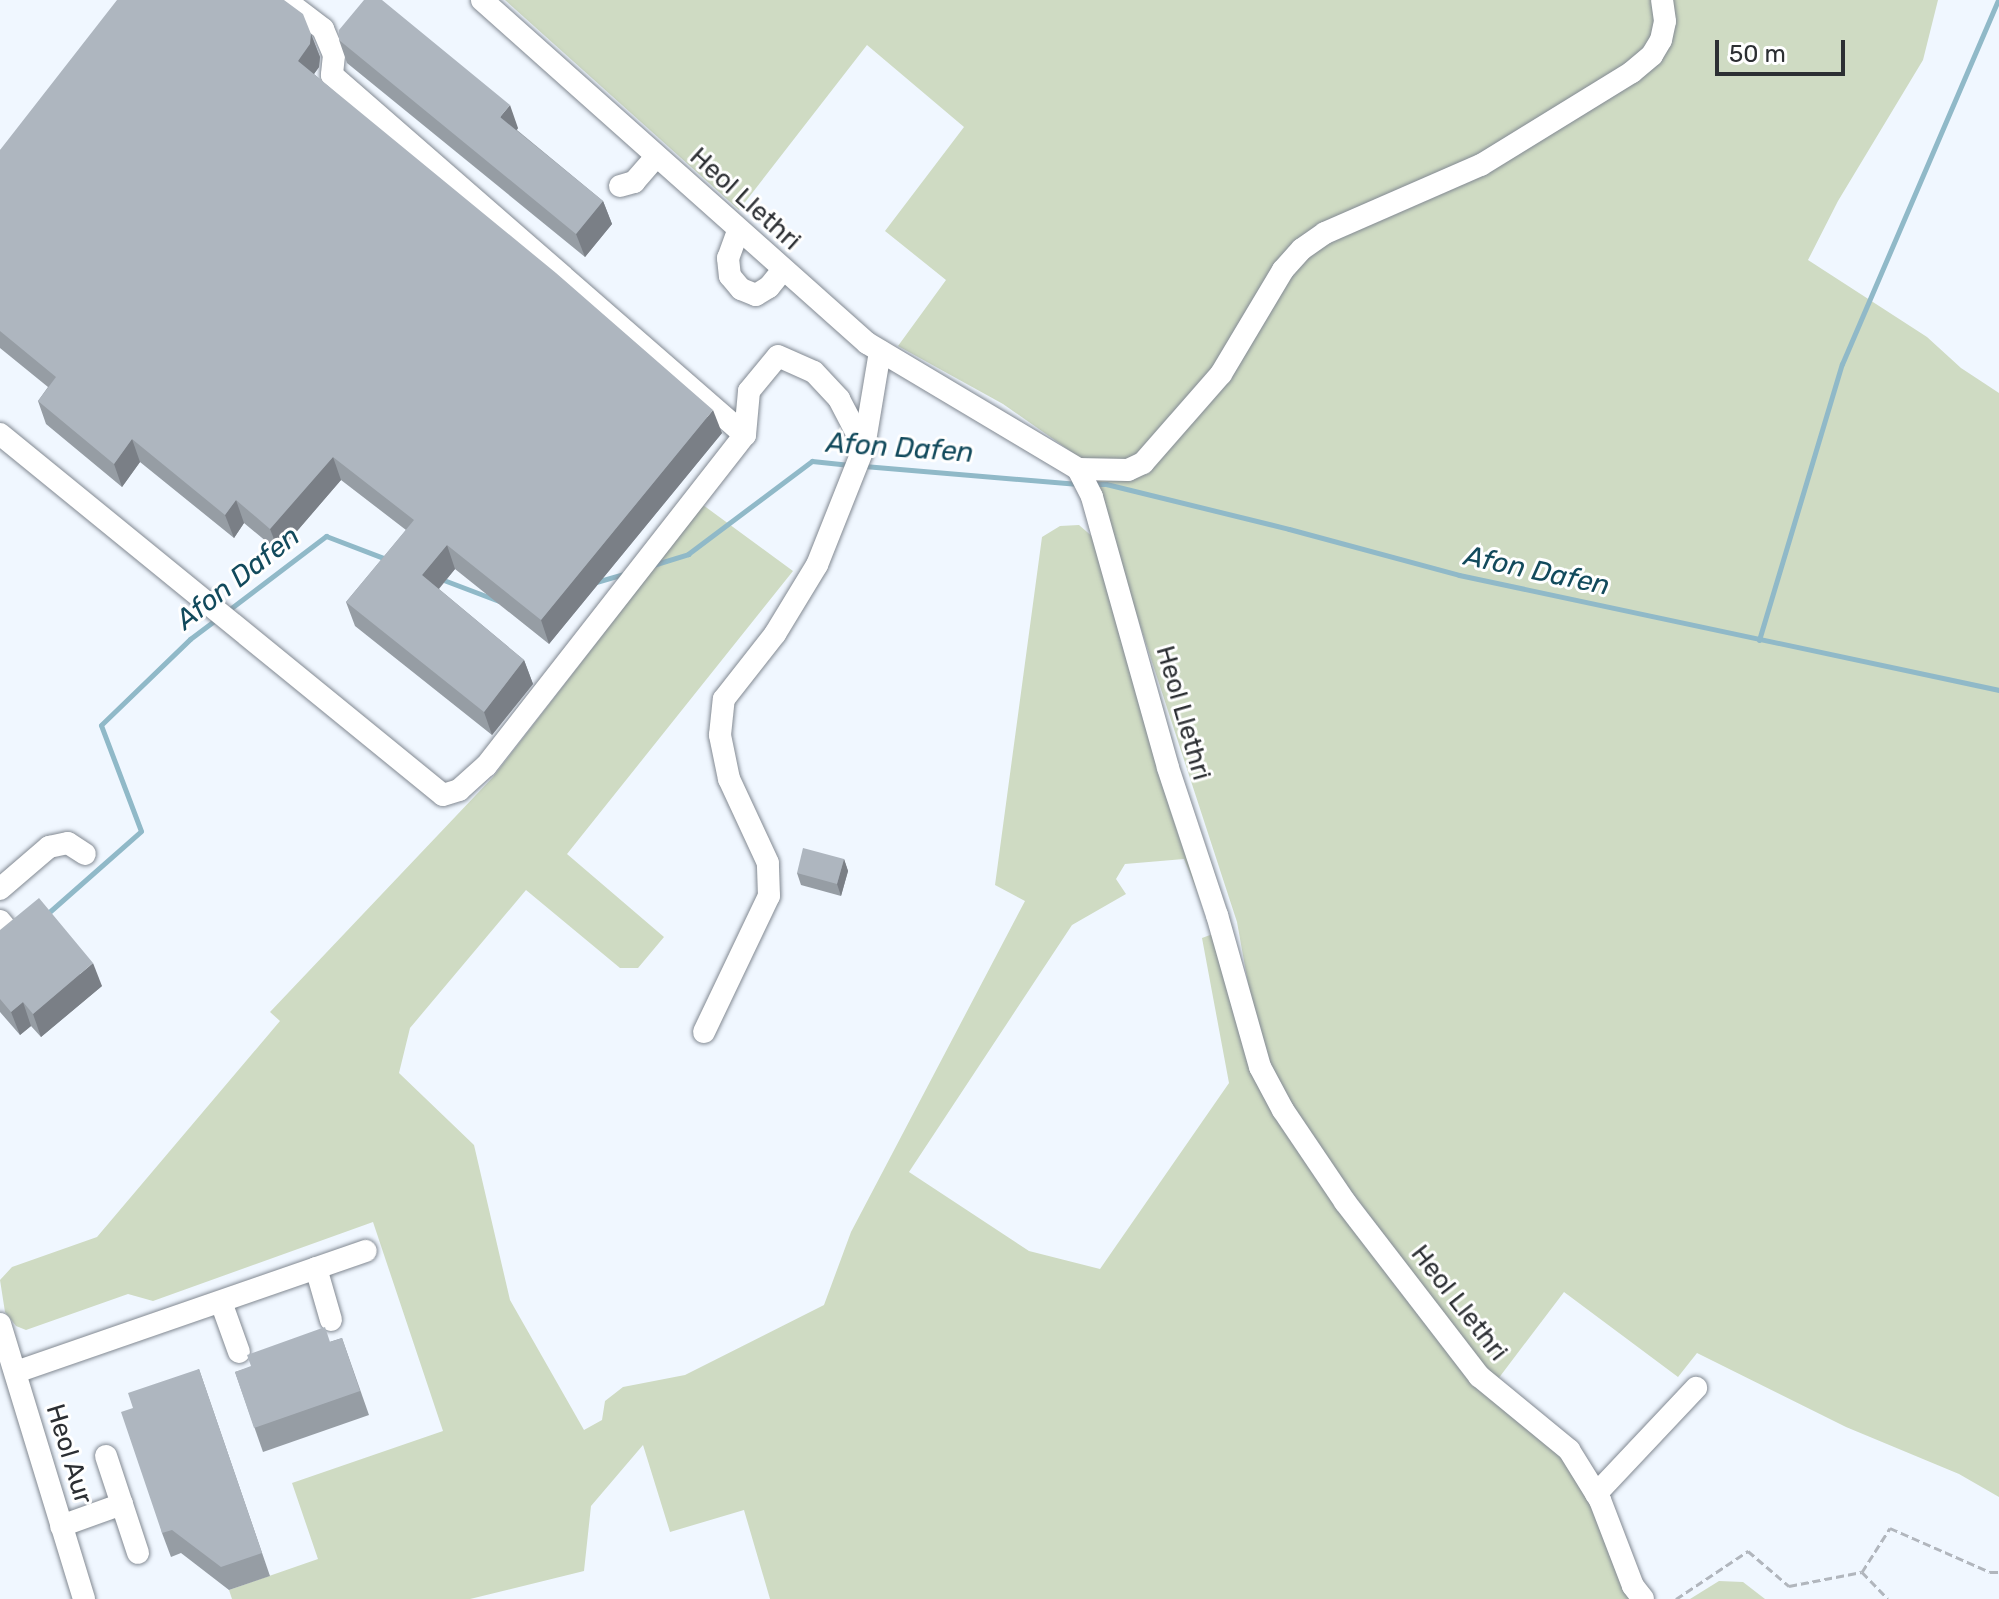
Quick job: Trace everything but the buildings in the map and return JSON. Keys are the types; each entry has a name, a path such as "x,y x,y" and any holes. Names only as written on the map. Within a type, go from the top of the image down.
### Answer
{"street":[{"path":"285,0 323,29 334,55 332,75 745,435"},
{"name":"Heol Llethri","path":"482,0 738,231 880,351 1078,469 1092,497 1168,768 1217,915 1260,1067 1283,1110 1345,1202 1479,1376 1569,1450 1596,1494 1633,1586 1643,1599"},
{"path":"1078,469 1128,470 1153,453 1221,374 1283,270 1302,249 1325,233 1481,165 1632,72 1652,55 1661,40 1665,21 1662,0"},
{"path":"620,186 634,182 656,157"},
{"path":"738,231 728,258 730,276 741,289 756,295 769,287 783,270"},
{"path":"704,1032 769,896 768,863 729,779 720,735 724,699 775,634 817,565 864,447 880,351"},
{"path":"0,434 443,795 459,790 486,766 745,435 749,391 778,356 814,372 839,399 864,447"},
{"path":"0,889 49,847 68,843 85,854"},
{"path":"16,1372 366,1251"},
{"path":"316,1268 331,1320"},
{"path":"221,1302 239,1352"},
{"name":"Heol Aur","path":"0,1324 84,1599"},
{"path":"1596,1494 1696,1388"},
{"path":"106,1456 138,1553"},
{"path":"61,1526 122,1504"}],"path":[{"path":"1676,1599 1748,1551 1789,1586 1862,1572 1890,1528 1990,1572 1999,1572"},
{"path":"1862,1572 1888,1599"}],"green space":[{"path":"505,0 1938,0 1923,60 1838,201 1808,260 1927,337 1961,368 1999,393 1999,1497 1959,1474 1846,1427 1697,1353 1678,1377 1564,1292 1495,1383 1291,1111 1271,1066 1251,1000 1237,922 1123,573 1076,455 1003,404 898,346 946,280 885,231 964,127 867,45 739,210"},
{"path":"703,505 793,571 567,854 664,937 638,968 620,968 526,890 410,1028 399,1073 474,1145 510,1300 584,1430 602,1420 605,1401 623,1387 685,1375 824,1305 851,1232 1025,901 995,885 1042,537 1060,526 1079,525 1094,538 1198,893 1184,859 1125,864 1116,879 1126,894 1072,925 909,1172 1029,1251 1100,1269 1229,1083 1202,938 1221,931 1260,1067 1479,1376 1569,1450 1640,1599 770,1599 744,1510 670,1532 643,1445 591,1506 584,1571 470,1599 232,1599 229,1590 318,1559 292,1483 443,1431 373,1222 153,1301 128,1294 26,1330 16,1326 5,1312 0,1280 12,1267 97,1237 280,1021 270,1012 493,777"},
{"path":"1719,1581 1743,1582 1765,1599 1690,1599"}],"waterway":[{"path":"1759,640 1842,364 1998,0"},
{"name":"Afon Dafen","path":"653,565 688,554 812,461 850,465"},
{"name":"Afon Dafen","path":"864,466 1078,484"},
{"name":"Afon Dafen","path":"1092,484 1106,484 1289,529 1459,575 1999,690"},
{"name":"Afon Dafen","path":"226,612 326,536 386,559"},
{"name":"Afon Dafen","path":"596,582 628,573"},
{"name":"Afon Dafen","path":"441,579 499,601"},
{"name":"Afon Dafen","path":"47,914 141,831 101,725 190,639 218,618"}]}
